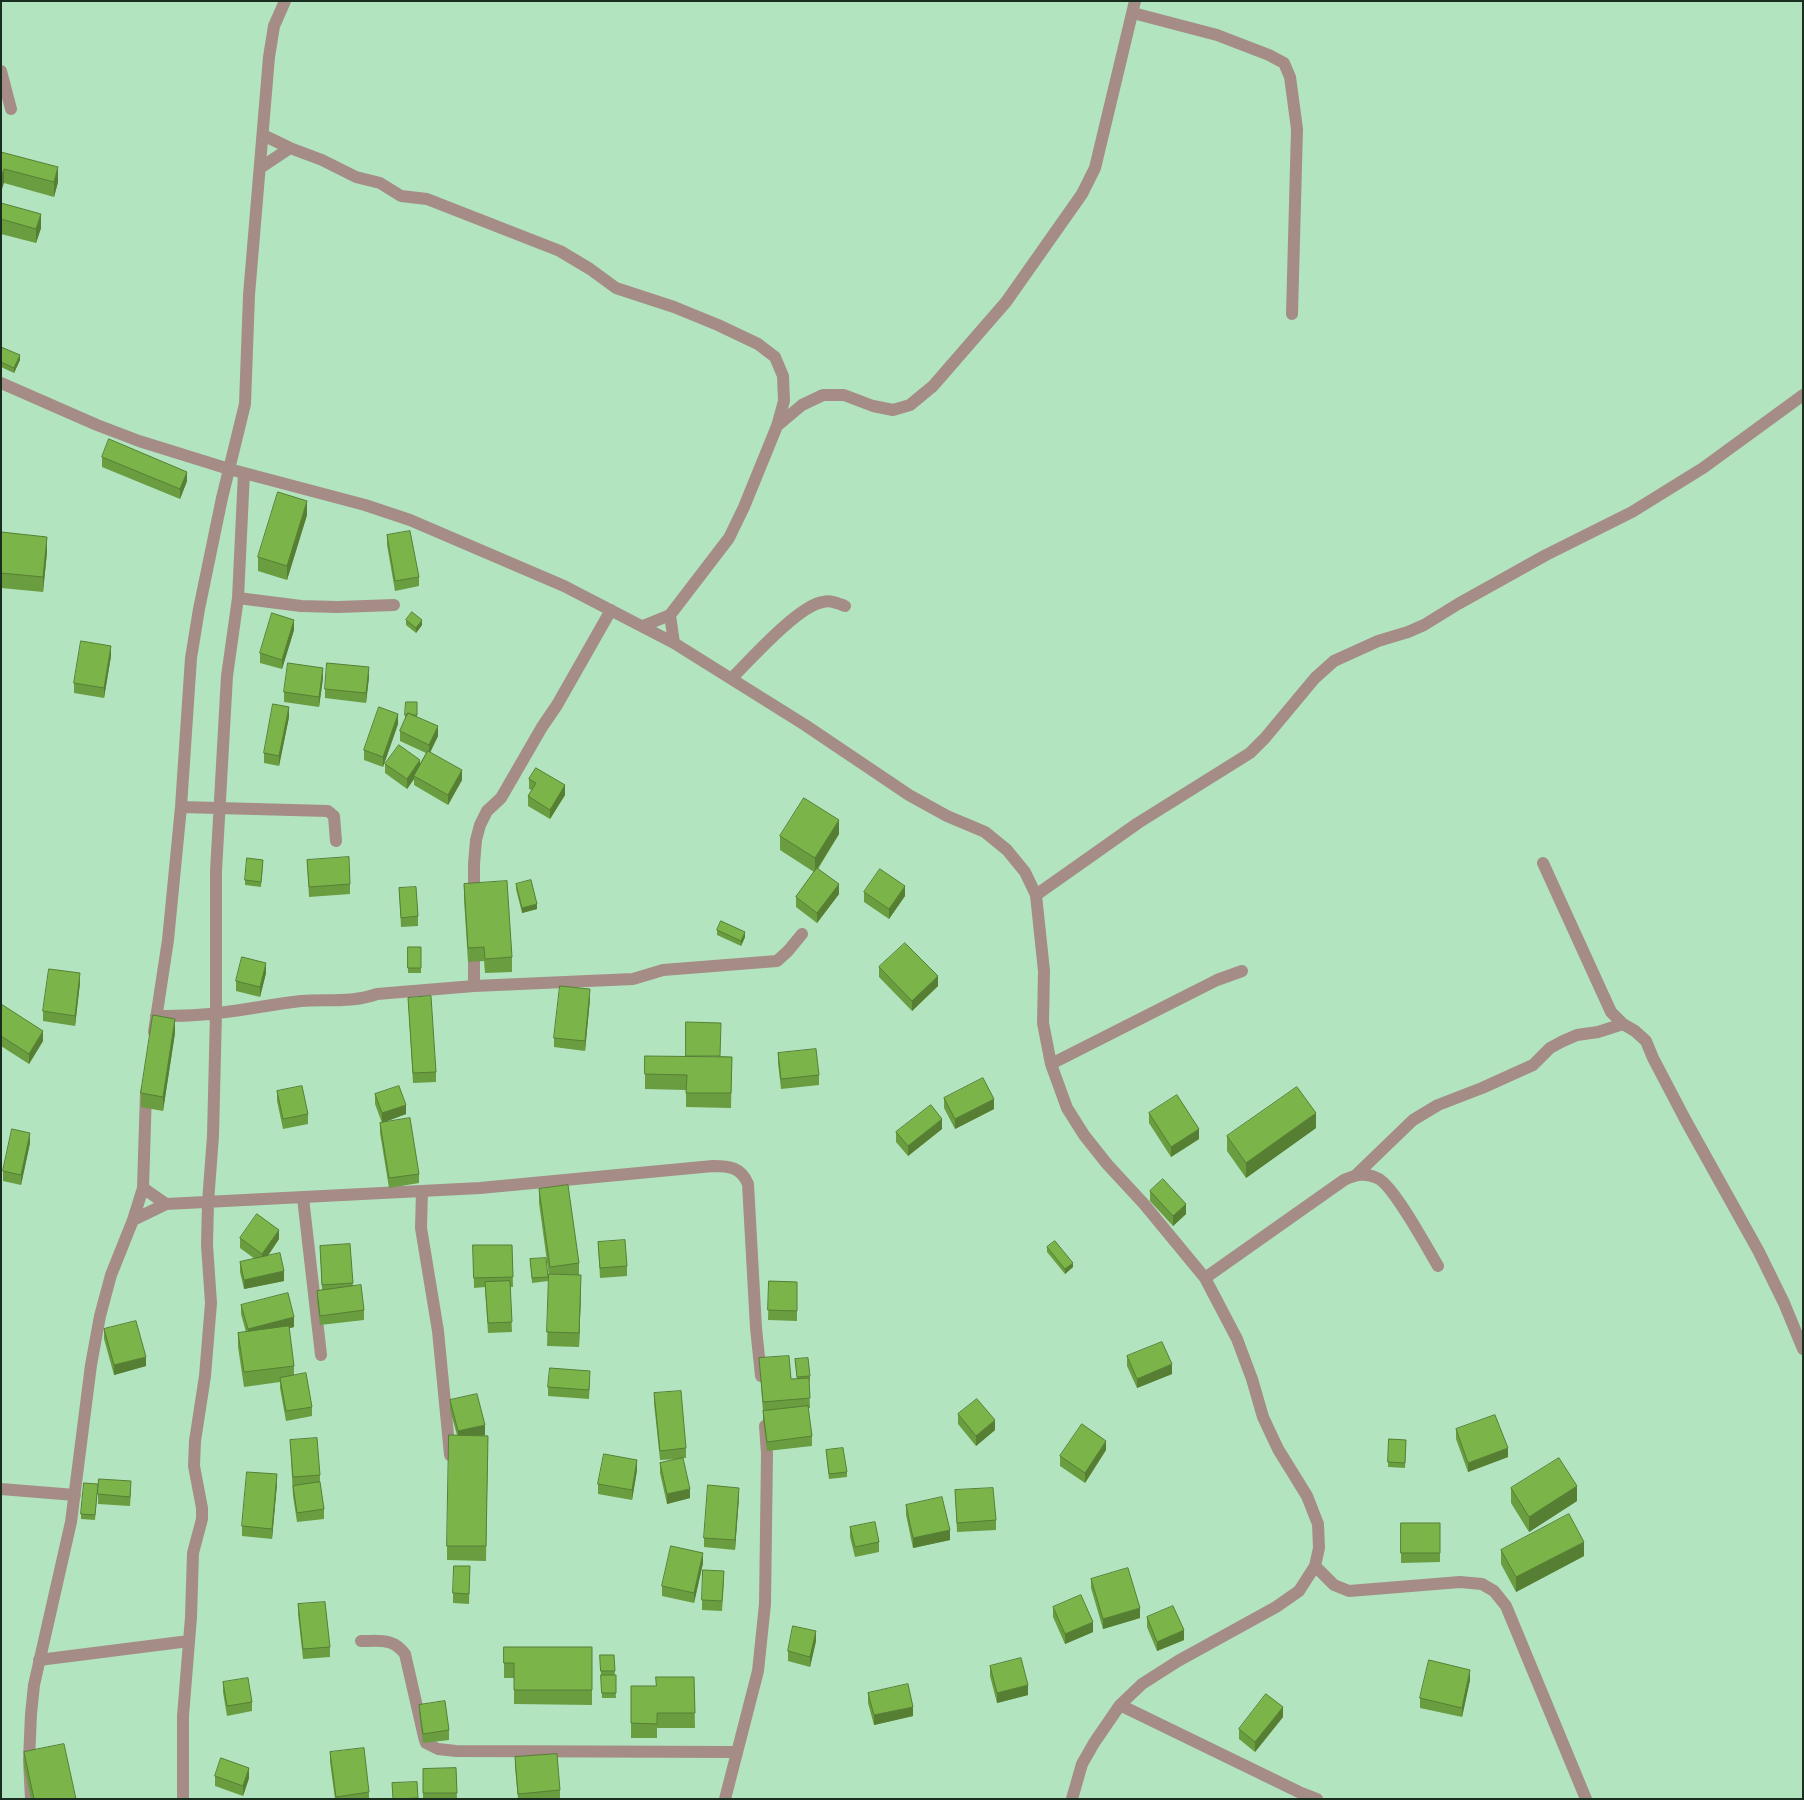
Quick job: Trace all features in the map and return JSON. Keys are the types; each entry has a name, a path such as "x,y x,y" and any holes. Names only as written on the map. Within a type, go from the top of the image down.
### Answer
{"street":[{"path":"152,1045 168,940 181,807 191,658 199,609 245,404 249,295 271,39 274,26 285,1"},
{"path":"777,426 802,404 823,395 844,395 873,406 893,410 910,405 933,386 1006,302 1082,194 1095,168 1134,7 1270,55 1284,64 1290,77 1298,129 1292,314"},
{"path":"1,71 11,109"},
{"path":"263,135 356,177 380,183 401,196 427,199 560,251 590,269 616,288 674,307 718,325 758,344 775,357 783,376 784,401 777,426 744,507 729,538 670,615 644,626"},
{"path":"260,168 290,148"},
{"path":"1,383 122,435 229,469 365,505 410,520 564,586 674,643 805,724 909,795 947,816 984,832 1007,850 1025,872 1036,896 1044,971 1044,1024 1051,1064 1067,1108 1106,1164 1144,1204 1205,1278 1237,1339 1252,1379 1263,1417 1278,1449 1307,1496 1318,1524 1319,1548 1316,1566 1299,1591 1276,1607 1142,1684 1120,1705 1094,1743 1082,1764 1072,1799"},
{"path":"1036,896 1138,823 1250,753 1265,738 1315,678 1334,660 1378,641 1424,625 1546,555 1632,512 1703,468 1803,395"},
{"path":"183,1799 183,1716 189,1641 192,1553 202,1520 202,1508 194,1466 195,1441 205,1376 211,1303 207,1245 208,1202 214,1136 216,871 227,676 238,598 244,473"},
{"path":"238,598 301,606 394,605"},
{"path":"732,678 779,630 811,606 821,602 834,601 845,606"},
{"path":"474,911 474,864 476,840 480,825 487,811 500,798 557,705 611,610"},
{"path":"670,615 674,643"},
{"path":"181,807 328,812 334,816 336,841"},
{"path":"1543,863 1611,1012 1623,1024 1635,1031 1646,1041 1686,1121 1800,1329 1803,1349"},
{"path":"474,930 474,986"},
{"path":"156,1016 216,1013 319,999 330,1001 366,998 377,994 474,986 633,978 663,970 777,961 788,952 802,934"},
{"path":"1051,1064 1217,980 1242,971"},
{"path":"1205,1278 1344,1180 1356,1174 1413,1120 1438,1105 1533,1065 1550,1048 1563,1040 1623,1024"},
{"path":"31,1799 29,1760 31,1714 39,1660 71,1522 91,1365 100,1316 111,1275 133,1220 143,1188 145,1169 144,1116 147,1082"},
{"path":"133,1220 166,1204 480,1188 730,1166 746,1178 748,1184 756,1328 762,1386"},
{"path":"1356,1174 1367,1174 1379,1178 1398,1200 1438,1266"},
{"path":"143,1188 166,1204"},
{"path":"422,1191 420,1228 438,1332 451,1463"},
{"path":"303,1198 321,1355"},
{"path":"725,1799 758,1671 763,1631 767,1454 764,1415"},
{"path":"1,1489 75,1495"},
{"path":"1316,1566 1334,1585 1349,1591 1460,1582 1482,1584 1494,1591 1506,1606 1586,1799"},
{"path":"39,1660 189,1641"},
{"path":"361,1641 392,1642 397,1644 405,1654 426,1743 438,1749 465,1751 736,1752"},
{"path":"1120,1705 1317,1799"}],"building":[{"path":"1,152 58,167 54,182 4,169 1,178"},
{"path":"1,203 41,214 36,229 1,219"},
{"path":"1,347 20,355 14,368 1,362"},
{"path":"109,439 187,472 180,489 102,457"},
{"path":"278,492 307,501 287,566 258,557"},
{"path":"410,531 419,577 395,581 387,535"},
{"path":"1,532 47,537 43,577 1,573"},
{"path":"412,612 422,620 416,628 406,620"},
{"path":"272,613 294,620 282,660 260,653"},
{"path":"81,641 111,646 104,688 74,683"},
{"path":"288,663 323,668 319,697 284,692"},
{"path":"327,663 369,667 366,693 325,689"},
{"path":"406,702 417,702 417,715 408,713 405,715"},
{"path":"273,704 289,707 279,756 264,753"},
{"path":"379,707 398,714 383,757 364,750"},
{"path":"408,713 438,726 429,745 400,731"},
{"path":"399,745 420,760 407,779 385,764"},
{"path":"428,751 462,770 448,795 414,776"},
{"path":"536,768 565,785 550,810 528,796 536,783 529,779"},
{"path":"804,798 839,820 815,858 780,836"},
{"path":"349,857 350,884 309,887 307,860"},
{"path":"247,858 263,860 261,882 245,880"},
{"path":"817,868 839,884 817,913 796,897"},
{"path":"880,869 905,886 889,909 864,892"},
{"path":"531,880 537,904 522,908 516,884"},
{"path":"507,881 512,957 485,959 484,947 468,948 464,884"},
{"path":"416,887 418,916 401,918 399,888"},
{"path":"721,921 745,932 741,941 717,930"},
{"path":"905,943 938,976 912,1001 879,967"},
{"path":"408,947 421,947 421,968 408,968"},
{"path":"242,957 266,963 260,987 236,981"},
{"path":"49,969 80,973 75,1016 43,1011"},
{"path":"560,986 590,989 585,1041 554,1038"},
{"path":"431,996 436,1072 413,1073 408,998"},
{"path":"1,1004 43,1031 29,1054 1,1036"},
{"path":"153,1015 175,1019 163,1097 141,1093"},
{"path":"686,1022 721,1023 720,1056 686,1056"},
{"path":"816,1049 819,1075 781,1079 778,1053"},
{"path":"645,1056 732,1057 731,1093 686,1093 687,1075 645,1074"},
{"path":"983,1078 994,1099 955,1119 944,1098"},
{"path":"302,1086 308,1114 283,1119 277,1091"},
{"path":"399,1086 406,1105 382,1113 375,1094"},
{"path":"1297,1087 1316,1113 1246,1163 1227,1136"},
{"path":"1177,1095 1199,1129 1171,1147 1149,1113"},
{"path":"931,1105 942,1119 908,1146 896,1132"},
{"path":"410,1118 419,1174 389,1178 380,1123"},
{"path":"12,1129 30,1133 21,1175 3,1171"},
{"path":"1163,1179 1186,1204 1173,1216 1150,1191"},
{"path":"568,1185 579,1263 550,1267 539,1189"},
{"path":"257,1214 279,1230 262,1254 240,1238"},
{"path":"625,1240 627,1266 600,1268 598,1242"},
{"path":"1055,1241 1073,1263 1065,1269 1047,1247"},
{"path":"350,1244 353,1283 322,1285 320,1246"},
{"path":"473,1245 512,1245 513,1277 474,1278"},
{"path":"280,1253 284,1271 244,1280 240,1262"},
{"path":"546,1258 548,1277 532,1278 530,1259"},
{"path":"549,1274 581,1275 579,1333 547,1332"},
{"path":"510,1281 512,1322 488,1323 485,1282"},
{"path":"769,1281 797,1282 797,1311 768,1310"},
{"path":"361,1285 364,1310 320,1316 317,1291"},
{"path":"288,1293 294,1317 248,1329 241,1305"},
{"path":"136,1321 146,1357 114,1365 104,1329"},
{"path":"289,1326 294,1366 244,1372 238,1333"},
{"path":"1162,1342 1172,1364 1137,1379 1127,1356"},
{"path":"789,1356 791,1379 809,1378 810,1398 763,1402 759,1358"},
{"path":"808,1358 810,1376 797,1377 795,1359"},
{"path":"550,1368 590,1371 589,1390 548,1387"},
{"path":"306,1373 312,1407 286,1411 280,1378"},
{"path":"681,1391 686,1448 660,1451 654,1393"},
{"path":"477,1394 485,1425 458,1431 450,1400"},
{"path":"977,1399 995,1420 976,1436 958,1414"},
{"path":"808,1406 812,1436 767,1442 763,1411"},
{"path":"1495,1415 1508,1448 1468,1463 1456,1429"},
{"path":"1082,1424 1106,1441 1085,1473 1060,1456"},
{"path":"449,1435 488,1436 486,1546 447,1546"},
{"path":"317,1438 320,1475 293,1477 290,1440"},
{"path":"1389,1439 1406,1440 1405,1463 1388,1462"},
{"path":"843,1448 847,1472 829,1474 826,1450"},
{"path":"604,1454 637,1460 632,1490 598,1484"},
{"path":"683,1458 690,1489 667,1494 660,1463"},
{"path":"1559,1458 1577,1486 1529,1517 1511,1488"},
{"path":"247,1472 277,1474 272,1529 242,1526"},
{"path":"99,1479 131,1481 130,1497 98,1494"},
{"path":"320,1482 324,1509 297,1513 293,1486"},
{"path":"84,1483 98,1484 95,1515 81,1514"},
{"path":"708,1485 739,1488 735,1540 704,1538"},
{"path":"993,1488 996,1520 957,1523 955,1490"},
{"path":"942,1497 950,1530 913,1538 906,1505"},
{"path":"1569,1514 1584,1542 1516,1577 1501,1550"},
{"path":"875,1522 879,1542 855,1547 850,1527"},
{"path":"1401,1523 1440,1523 1440,1553 1401,1553"},
{"path":"671,1546 703,1553 694,1593 662,1586"},
{"path":"454,1566 470,1566 469,1594 453,1593"},
{"path":"1128,1568 1140,1608 1103,1619 1091,1579"},
{"path":"703,1570 724,1571 722,1601 702,1600"},
{"path":"1081,1595 1093,1622 1065,1634 1053,1607"},
{"path":"325,1602 330,1647 303,1649 298,1604"},
{"path":"1173,1606 1184,1630 1157,1642 1147,1617"},
{"path":"793,1626 816,1631 810,1657 788,1651"},
{"path":"504,1647 592,1647 592,1690 514,1690 514,1663 504,1663"},
{"path":"600,1655 614,1655 615,1671 601,1671"},
{"path":"1021,1658 1028,1685 997,1693 990,1666"},
{"path":"1429,1660 1470,1670 1462,1708 1420,1698"},
{"path":"601,1675 616,1675 616,1693 602,1693"},
{"path":"656,1677 694,1677 695,1713 657,1713 657,1724 631,1723 631,1686 656,1686"},
{"path":"248,1678 252,1702 227,1706 223,1682"},
{"path":"908,1684 913,1707 874,1715 868,1693"},
{"path":"1266,1694 1283,1707 1255,1742 1239,1729"},
{"path":"445,1701 449,1730 423,1734 419,1705"},
{"path":"64,1744 76,1799 34,1799 24,1752"},
{"path":"364,1748 369,1792 336,1797 330,1752"},
{"path":"557,1754 560,1790 518,1794 515,1757"},
{"path":"221,1758 249,1768 243,1786 215,1776"},
{"path":"456,1768 457,1793 423,1793 423,1769"},
{"path":"417,1782 418,1798 393,1799 392,1783"}]}
